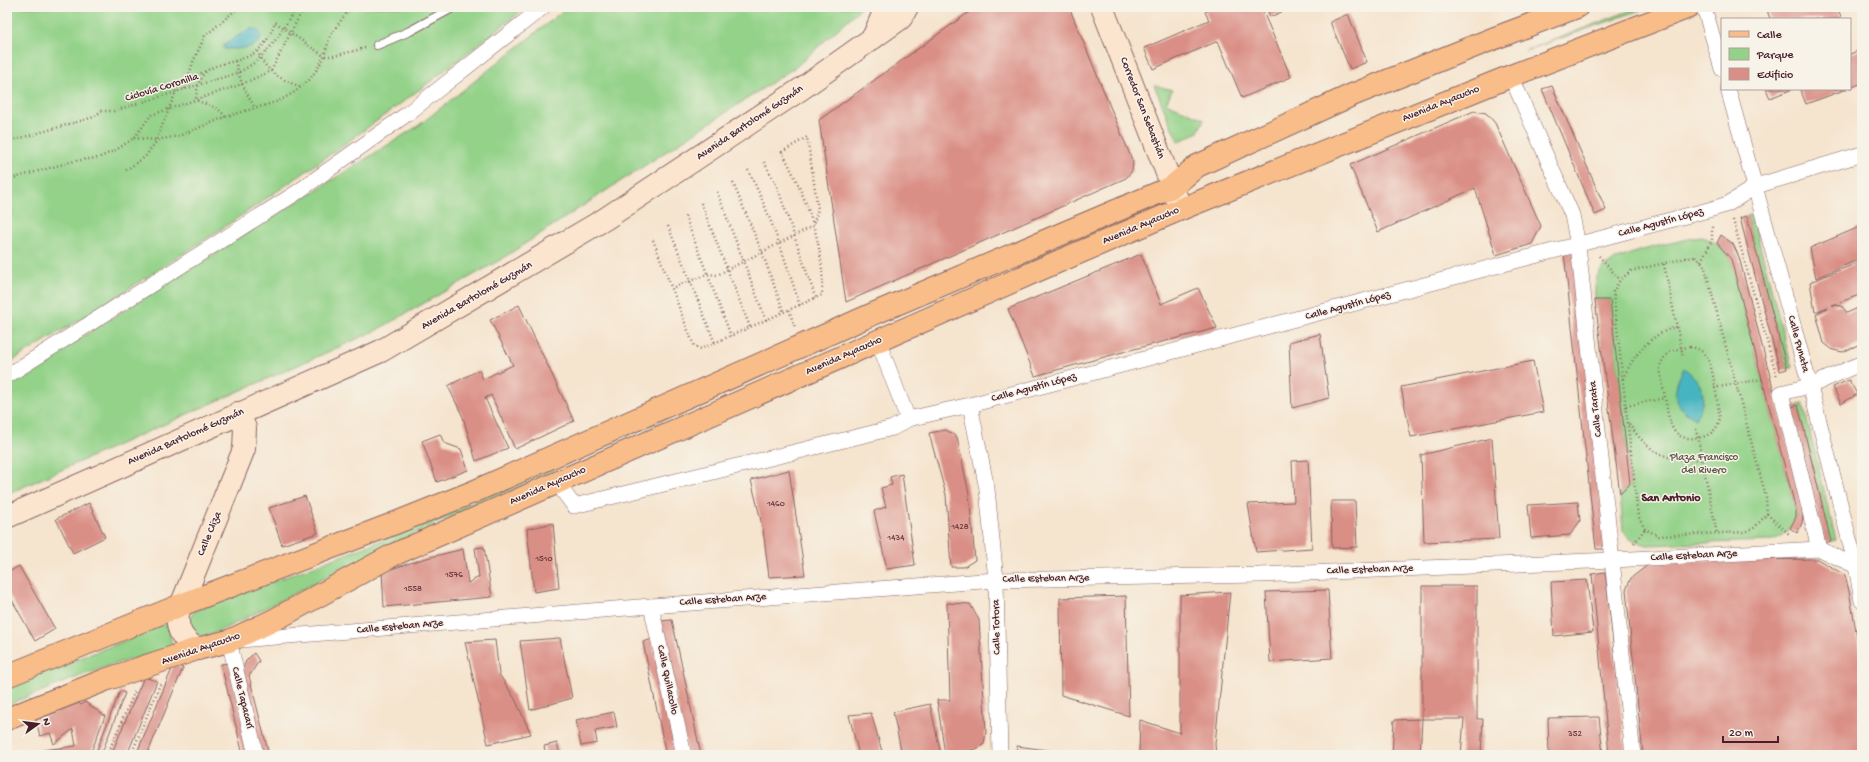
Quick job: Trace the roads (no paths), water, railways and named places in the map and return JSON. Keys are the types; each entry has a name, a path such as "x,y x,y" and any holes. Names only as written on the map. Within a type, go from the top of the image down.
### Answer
{"main road":[{"path":"7,676 181,605 473,492 872,314 1172,187 1197,166 1352,95 1577,7"},
{"name":"Avenida Ayacucho","path":"7,718 106,680 197,649 229,641 274,620 393,555 878,341 1182,209 1511,76 1689,7"}],"street":[{"path":"7,376 296,193 407,114 543,7"},
{"name":"Corredor San Sebastián","path":"1102,7 1182,209"},
{"path":"1704,7 1721,66"},
{"name":"Avenida Bartolomé Guzmán","path":"7,517 238,413 381,351 508,278 605,219 804,87 873,38 898,11"},
{"name":"Calle Tarata","path":"1511,76 1572,215 1583,244 1633,755"},
{"name":"Calle Punata","path":"1728,90 1756,186 1859,565 1862,601"},
{"name":"Calle Agustín López","path":"557,483 574,506 892,428 908,419 970,405 1712,209 1728,204 1756,186 1862,154"},
{"path":"878,341 908,419"},
{"path":"1819,549 1781,393 1810,386 1862,363"},
{"name":"Calle Totora","path":"970,405 987,489 996,580 1000,755"},
{"name":"Calle Cliza","path":"197,649 186,642 179,632 177,621 181,605 244,449 245,428 238,413"},
{"name":"Calle Esteban Arze","path":"229,641 651,606 996,580 1259,575 1613,560 1819,549 1859,565"},
{"name":"Calle Quillacollo","path":"651,606 684,755"},
{"name":"Calle Tapacarí","path":"229,641 256,755"}],"lane":[{"path":"377,45 410,31 454,7"}],"water":[{"path":"249,29 256,29 261,33 260,41 252,46 239,49 224,49 224,45"},
{"path":"1684,368 1696,379 1702,391 1702,404 1695,419 1681,408 1676,396 1677,383"}],"district":[{"name":"San Antonio","path":"1671,499"}],"park label":[{"name":"Plaza Francisco del Rivero","path":"1704,464"}]}
